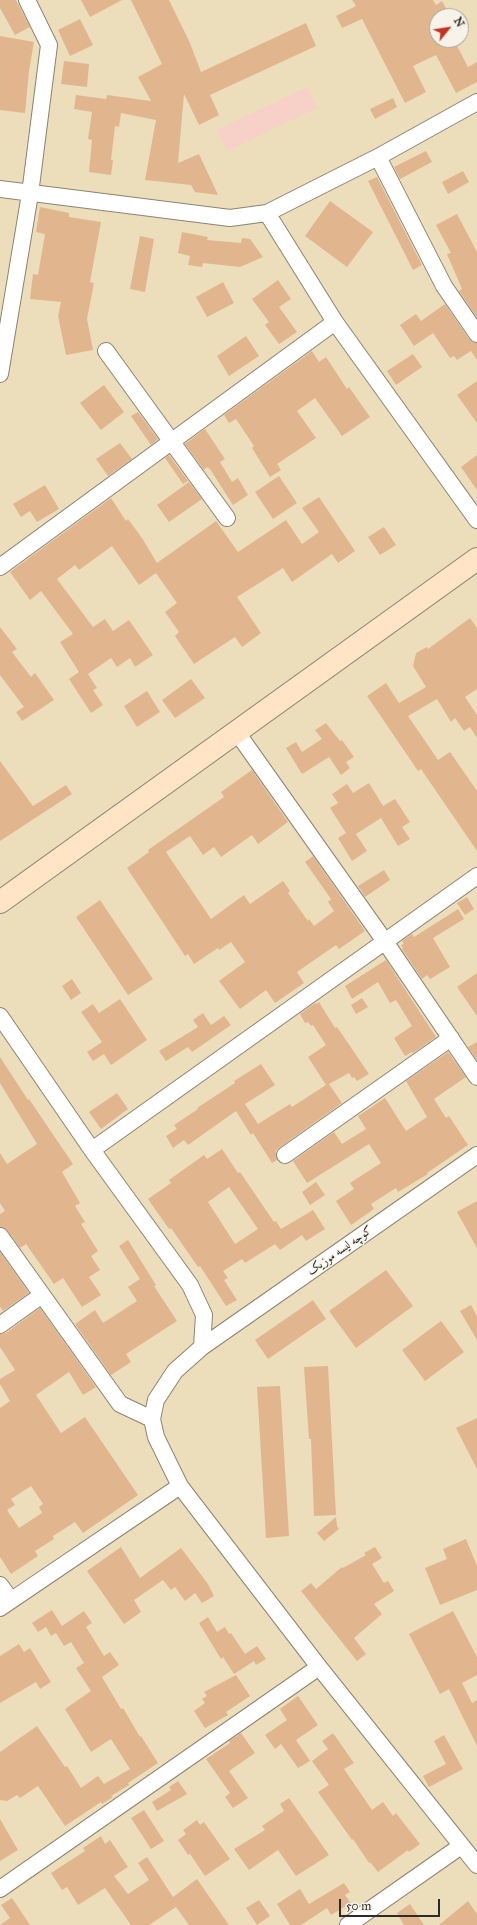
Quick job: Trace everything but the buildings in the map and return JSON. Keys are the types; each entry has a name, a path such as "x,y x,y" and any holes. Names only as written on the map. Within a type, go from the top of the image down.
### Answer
{"main road":[{"path":"0,902 477,559"}],"street":[{"path":"0,374 30,194 49,45 27,0"},
{"path":"0,189 30,194 230,218 267,213 378,157 477,102"},
{"path":"378,157 444,286 477,334"},
{"path":"267,213 335,322 477,520"},
{"path":"0,567 335,322"},
{"path":"106,350 227,518"},
{"path":"236,731 386,943 477,1077"},
{"path":"92,1150 386,943 477,876"},
{"path":"0,1016 92,1150 190,1286 204,1315 202,1346"},
{"path":"285,1155 451,1038"},
{"name":"کوچه لیسه موزیک","path":"152,1419 156,1400 175,1371 202,1346 477,1155"},
{"path":"0,1236 120,1404 152,1419 156,1437 180,1486 319,1667 477,1865"},
{"path":"0,1325 42,1295"},
{"path":"0,1585 5,1604 180,1486"},
{"path":"2,1884 319,1667"},
{"path":"348,1925 461,1846"}],"shaded area":[{"path":"307,87 317,108 227,151 217,130"}]}
